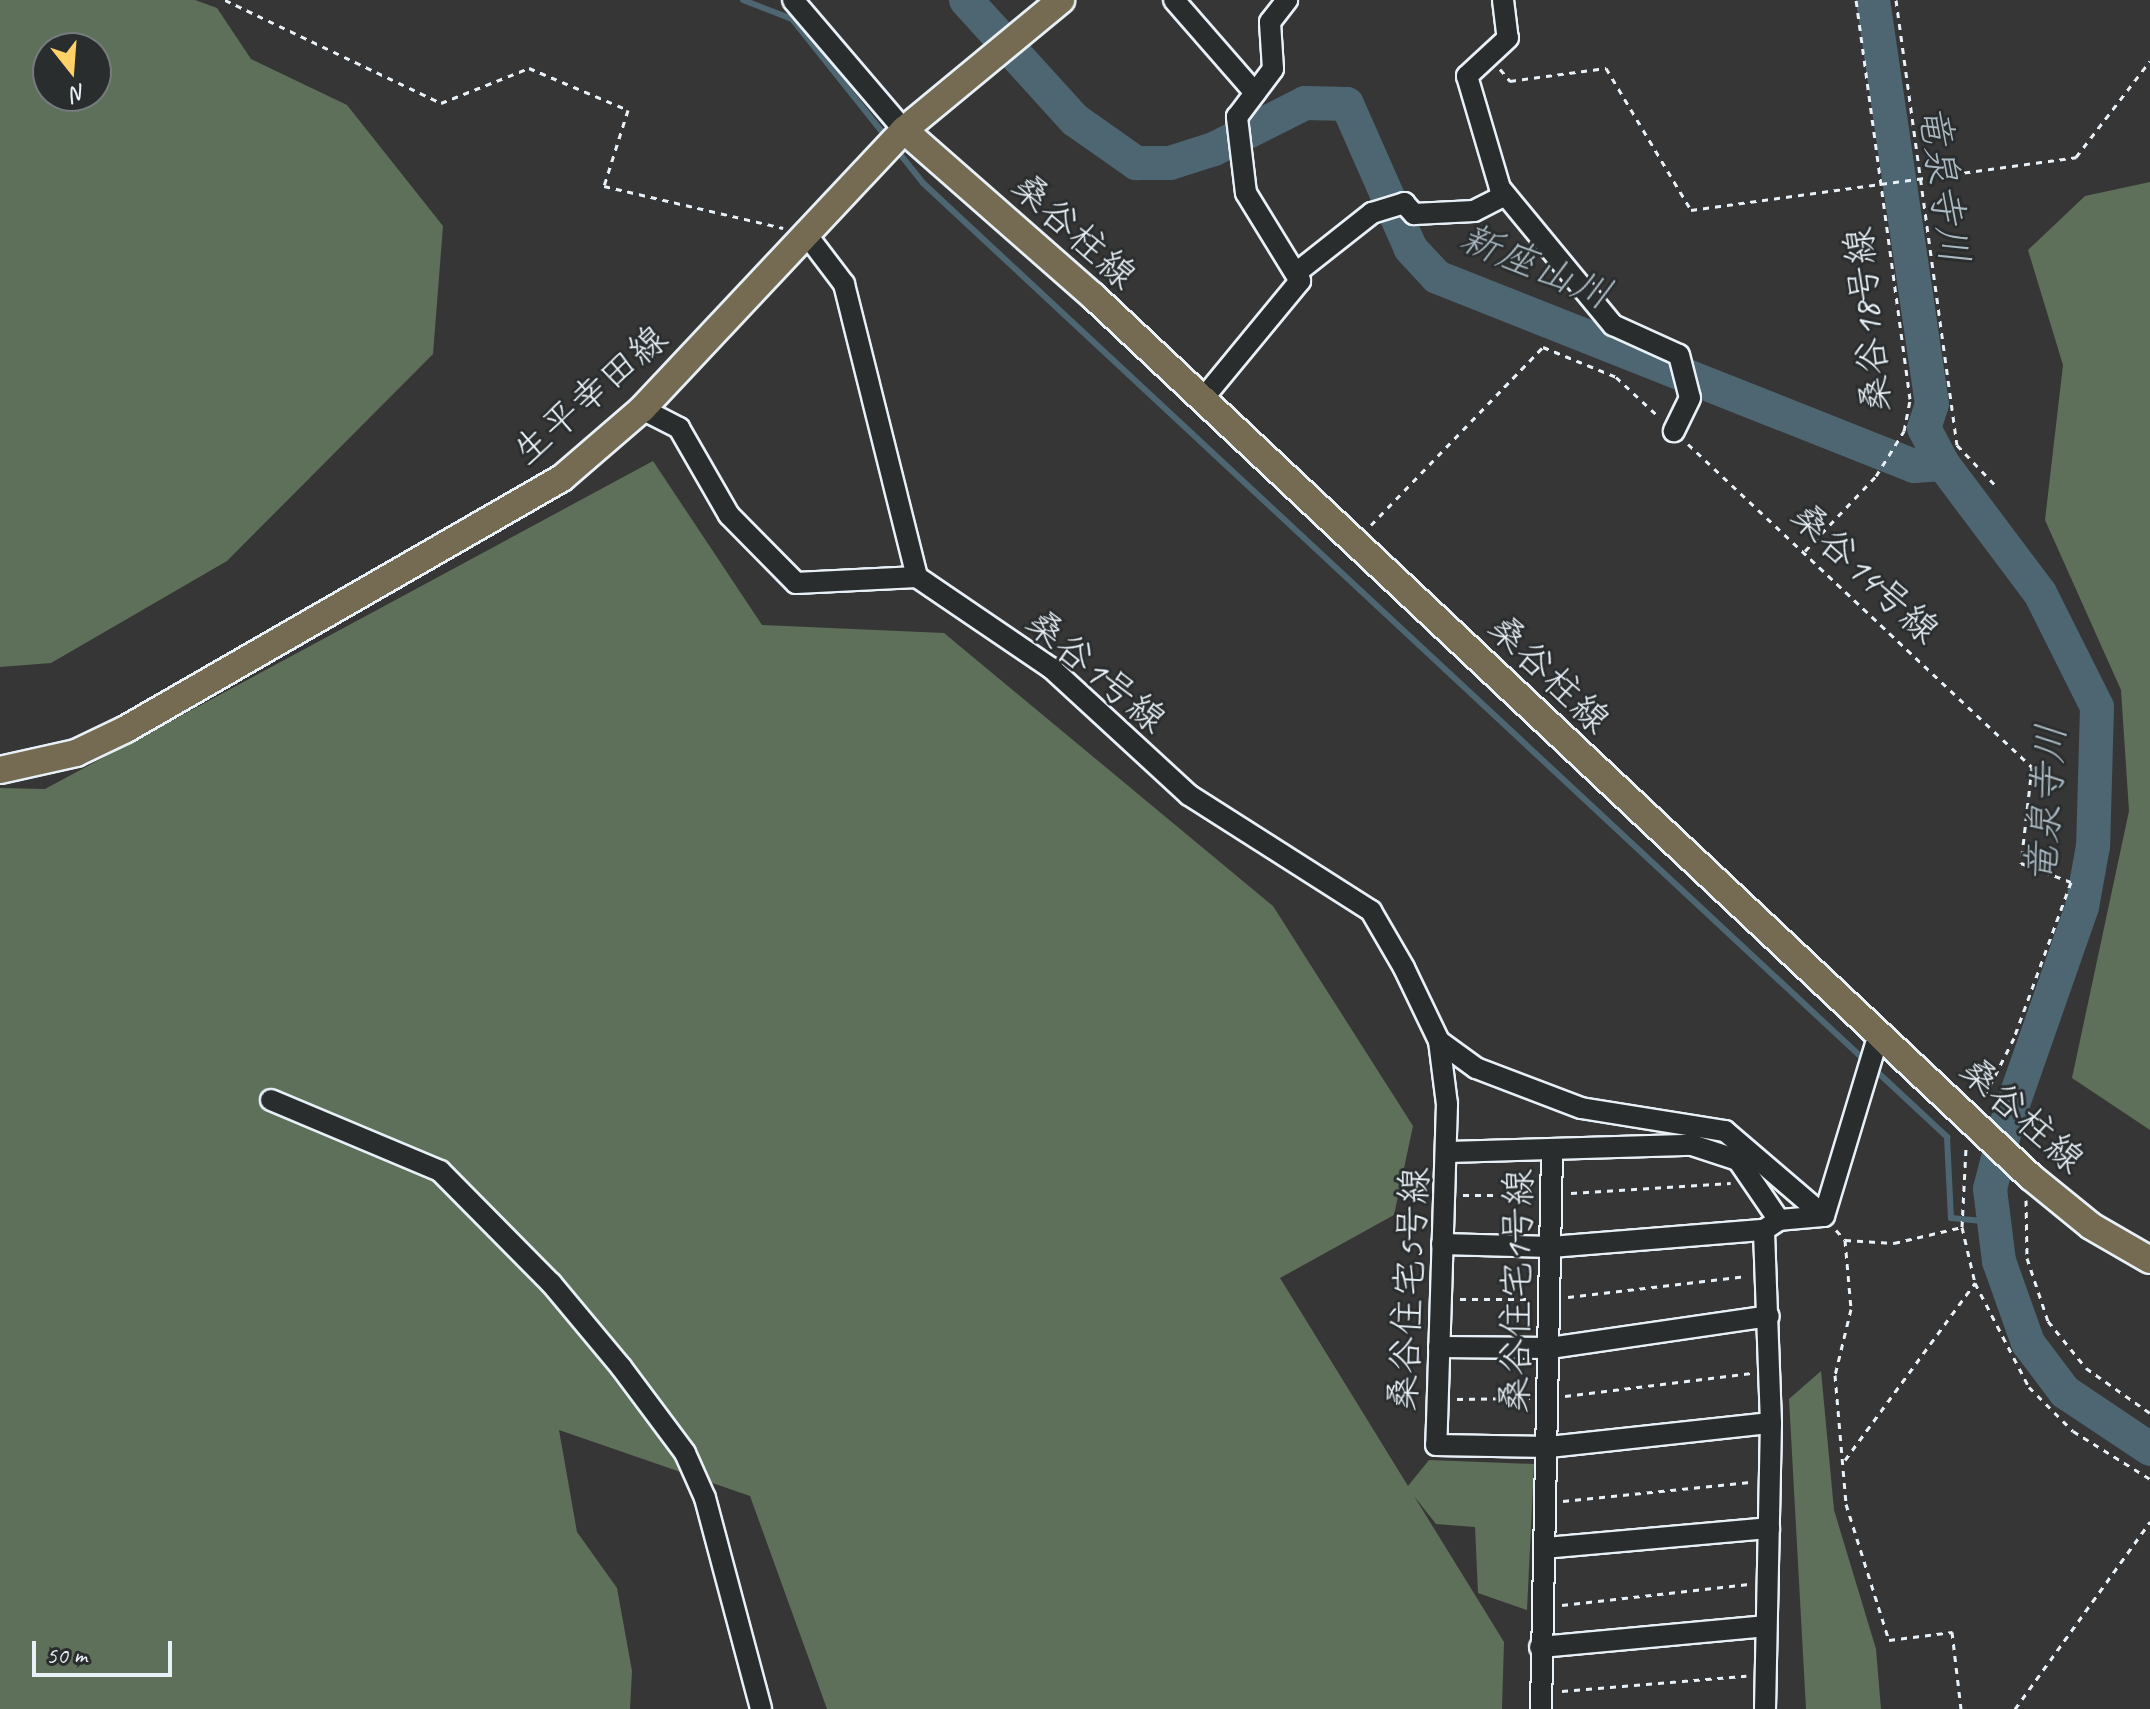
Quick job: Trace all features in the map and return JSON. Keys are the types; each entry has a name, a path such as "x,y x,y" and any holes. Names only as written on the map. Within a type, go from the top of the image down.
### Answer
{"main road":[{"name":"生平幸田線","path":"0,770 76,753 126,729 497,519 562,478 642,409 904,130 1061,0"},
{"name":"桑谷柱線","path":"904,130 1093,296 1201,401 2031,1177 2081,1219 2150,1260"}],"street":[{"path":"793,0 904,130"},
{"path":"1174,0 1255,93"},
{"path":"1201,401 1283,307 1300,281 1246,193 1237,117 1273,69 1270,22 1287,0"},
{"path":"1503,0 1508,38 1467,76 1505,195 1613,325 1679,355 1690,398 1674,431"},
{"path":"1296,273 1372,213 1404,203 1414,214 1474,211 1505,195"},
{"path":"642,409 679,428 729,515 796,583 917,577 844,284 806,234"},
{"name":"桑谷1号線","path":"917,577 1051,668 1189,795 1371,911 1439,1041"},
{"path":"1824,1216 1879,1034"},
{"path":"1439,1041 1476,1068 1581,1108 1725,1131 1824,1216"},
{"name":"桑谷住宅5号線","path":"1439,1041 1449,1152 1443,1195 1436,1445 1549,1447 1771,1423"},
{"path":"271,1100 440,1171 551,1283 621,1367 685,1453 705,1498 761,1709"},
{"name":"桑谷住宅1号線","path":"1542,1701 1540,1647 1549,1447 1552,1151 1692,1145 1738,1160 1752,1182 1771,1225"},
{"path":"1449,1152 1552,1151"},
{"path":"1442,1244 1551,1247 1771,1225 1824,1216"},
{"path":"1765,1709 1771,1423 1767,1273 1771,1225"},
{"path":"1439,1347 1550,1348 1769,1316"},
{"path":"1545,1548 1769,1528"},
{"path":"1540,1647 1765,1626"}],"path":[{"path":"225,0 441,103 529,68 628,110 604,186 806,234"},
{"name":"桑谷18号線","path":"1805,551 1876,476 1904,431 1910,399 1856,0"},
{"path":"1896,0 1957,445 1998,488"},
{"path":"1490,57 1510,81 1606,68 1691,210 2076,157 2150,61"},
{"name":"桑谷14号線","path":"1354,542 1543,347 1616,377 1805,551 2032,767 2021,863 2071,882 2014,1038 1972,1123"},
{"path":"1972,1123 1961,1169 1962,1227 1975,1283 2029,1387 2073,1431 2150,1479"},
{"path":"2031,1177 2023,1213 2027,1258 2048,1321 2086,1368 2150,1413"},
{"path":"1443,1195 1551,1194 1752,1182"},
{"path":"1824,1216 1845,1240 1851,1309 1835,1375 1846,1504 1889,1640 1952,1632 1961,1709"},
{"path":"1845,1240 1894,1243 1962,1227"},
{"path":"1440,1299 1550,1299 1767,1273"},
{"path":"1844,1462 1975,1283"},
{"path":"1437,1399 1550,1398 1771,1371"},
{"path":"1547,1503 1770,1480"},
{"path":"2015,1709 2150,1522"},
{"path":"1542,1607 1767,1582"},
{"path":"1542,1701 1765,1675"}],"green space":[{"path":"0,0 195,0 217,8 251,59 347,105 443,226 433,354 227,561 51,663 0,667"},
{"path":"2150,182 2150,1130 2072,1078 2129,811 2121,690 2045,520 2063,365 2028,250 2085,196"},
{"path":"653,461 762,625 944,633 1273,906 1413,1126 1394,1215 1280,1278 1408,1486 1429,1460 1534,1464 1527,1610 1478,1593 1475,1527 1436,1524 1414,1496 1504,1642 1502,1709 827,1709 750,1496 559,1430 577,1532 617,1588 632,1671 630,1709 0,1709 0,788 45,789"},
{"path":"1821,1371 1834,1510 1876,1649 1881,1709 1806,1709 1789,1399"}],"waterway":[{"path":"743,0 792,19 887,138"},
{"name":"新座山川","path":"966,0 1075,120 1136,163 1170,163 1214,149 1305,103 1347,104 1411,249 1437,277 1914,466 1943,464"},
{"name":"竜泉寺川","path":"1873,0 1932,404 1924,428 1943,464 2040,593 2097,707 2093,846 2082,907 2009,1115 1990,1189 1999,1261 2028,1343 2065,1392 2150,1449"},
{"path":"896,149 923,183 1947,1137 1951,1218 1994,1222"}]}
